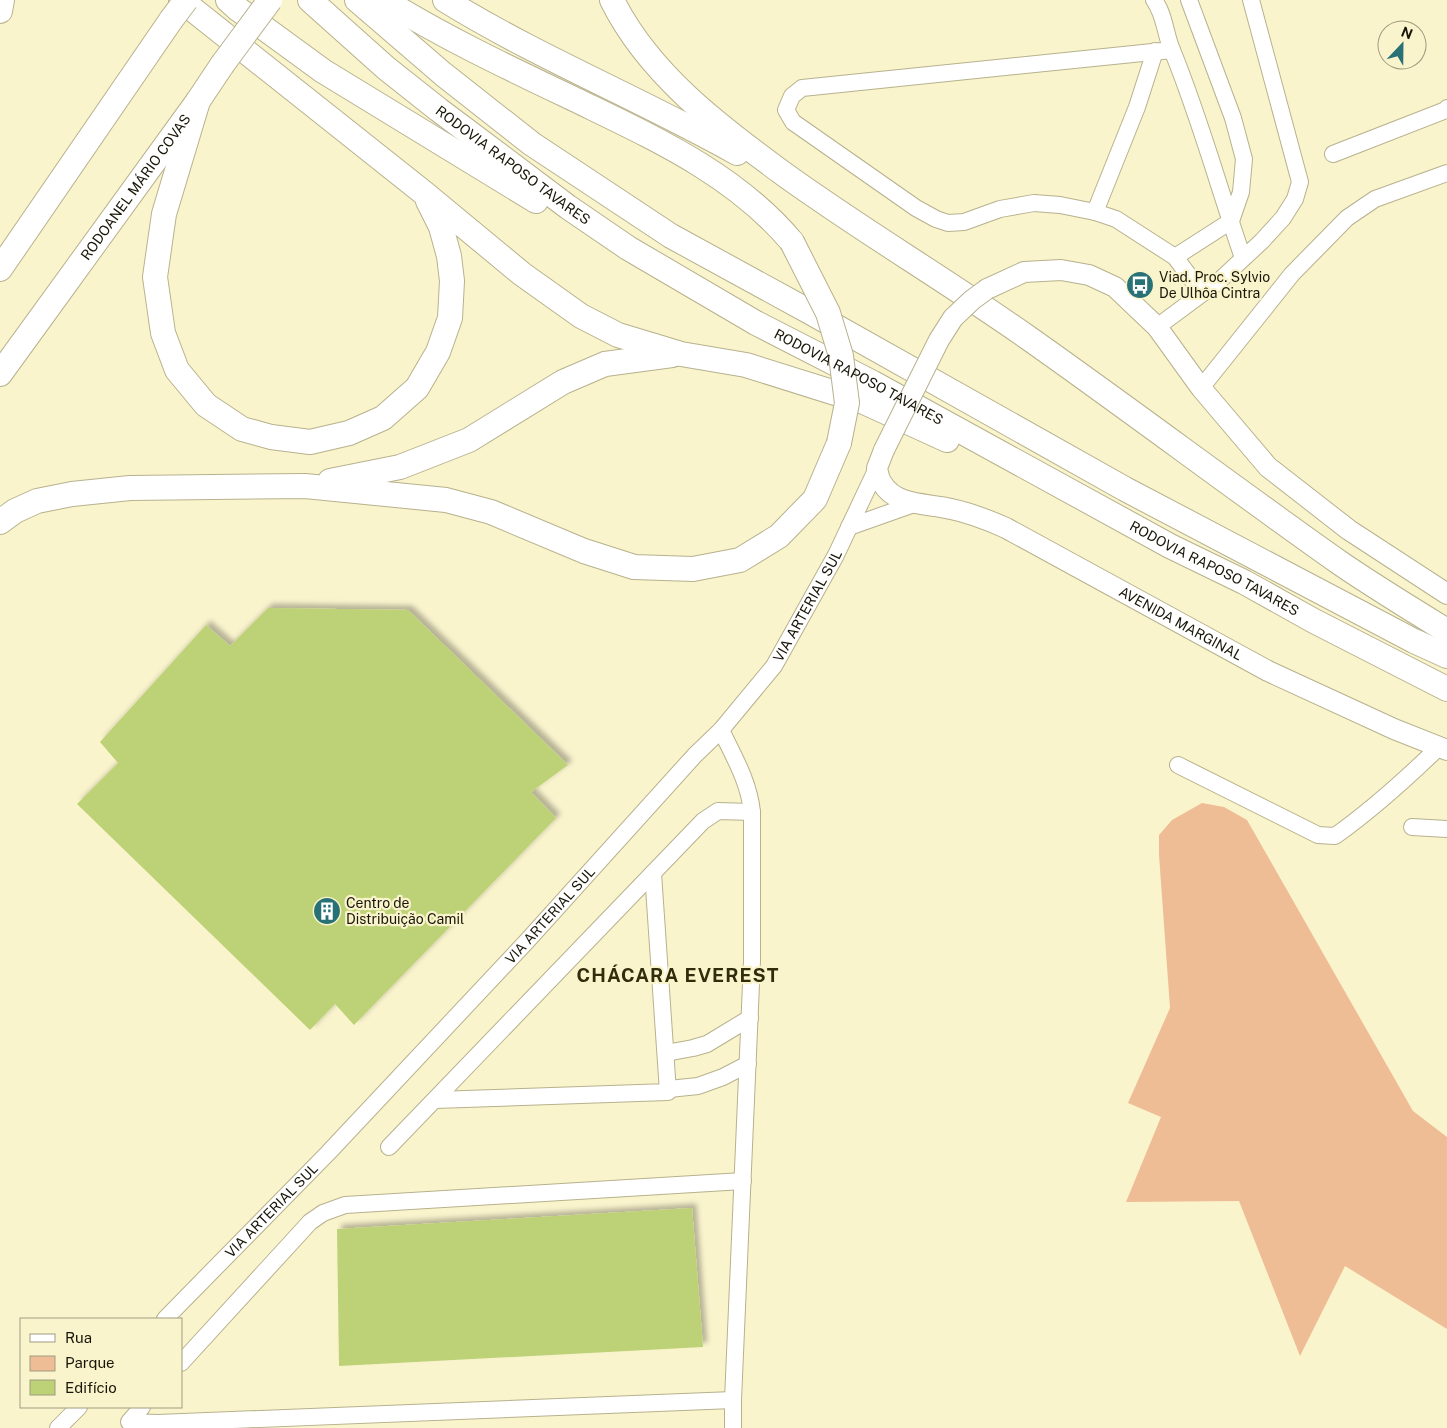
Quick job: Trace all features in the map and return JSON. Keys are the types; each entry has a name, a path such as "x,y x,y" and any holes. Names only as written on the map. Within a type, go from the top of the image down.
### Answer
{"highway":[{"path":"0,11 2,0"},
{"path":"0,269 176,10 186,0"},
{"path":"228,0 323,71 546,208 628,248"},
{"name":"RODOANEL MÁRIO COVAS","path":"0,374 270,0"},
{"name":"RODOVIA RAPOSO TAVARES","path":"310,0 386,68 477,140 568,208 628,248 756,323 873,383 1170,546 1244,582 1330,630 1447,689"},
{"name":"RODOVIA RAPOSO TAVARES","path":"357,0 443,74 532,144 671,236 817,315 1125,489 1414,641 1447,656"},
{"path":"0,522 15,511 37,501 72,494 130,488 305,486 446,500 491,512 584,551 634,568 693,569 740,560 780,536 815,499 839,443 847,403 842,356 828,313 792,242 780,228 755,204 725,180 682,153 499,63 410,16 384,0"},
{"path":"445,0 512,40 709,138 827,205"},
{"path":"612,0 619,14 652,60 697,107 758,155 827,205 1024,335 1342,564 1447,631"},
{"path":"176,10 424,193 522,274 581,316 618,335 681,354 746,365 864,402 1118,517"},
{"path":"198,101 164,214 155,277 156,286 163,333 177,370 206,405 242,429 271,437 310,442 349,433 383,418 417,388 438,352 450,318 452,281 449,256 441,227 424,193"},
{"path":"305,486 400,467 469,440 563,382 605,364 681,354"}],"main road":[{"path":"880,459 939,340 953,318 972,300 987,289 1024,272 1061,270 1089,274 1115,287 1158,327 1201,388 1268,467 1349,530 1447,594"},
{"name":"AVENIDA MARGINAL","path":"880,459 882,483 896,496 914,504 948,508 976,515 1006,528 1268,671 1394,730 1443,749"}],"street":[{"path":"1154,0 1160,9 1172,50 1183,74 1243,258"},
{"path":"1175,257 1231,221 1241,192 1244,159 1233,118 1189,0"},
{"path":"1158,327 1243,258 1283,218 1296,199 1300,182 1251,0"},
{"path":"1172,50 802,88 792,96 786,110 793,122 908,202 936,219 948,223 964,222 1000,209 1034,203 1060,204 1095,212 1116,219 1175,257 1202,293"},
{"path":"1095,212 1137,106 1155,51"},
{"path":"1333,154 1446,110"},
{"path":"1201,388 1292,274 1347,218 1375,199 1447,173"},
{"name":"VIA ARTERIAL SUL","path":"166,1318 328,1153 527,940 695,755 721,730 774,666 836,555 880,459"},
{"name":"AVENIDA MARGINAL","path":"849,527 914,504"},
{"path":"721,730 746,784 752,812 752,961 733,1428"},
{"path":"1178,765 1318,835 1335,836 1366,814 1443,749"},
{"path":"389,1147 709,816 718,810 752,812"},
{"path":"1412,827 1447,829"},
{"path":"653,873 669,1089"},
{"path":"666,1053 707,1044 750,1018"},
{"path":"435,1100 668,1092 669,1089 698,1086 723,1077 748,1064"},
{"path":"182,1362 310,1222 336,1207 743,1181"},
{"path":"127,1425 733,1400"},
{"path":"58,1428 78,1408"},
{"path":"127,1425 141,1408"}],"green space":[{"path":"1202,803 1224,807 1247,820 1413,1111 1447,1137 1447,1329 1345,1266 1300,1356 1239,1201 1126,1202 1161,1117 1128,1103 1170,1008 1159,835 1172,820"}],"building":[{"name":"Centro de Distribuição Camil","path":"268,608 408,610 568,765 531,792 556,818 354,1025 335,1004 310,1030 77,804 118,763 100,742 206,625 230,646"},
{"path":"692,1208 703,1347 339,1366 337,1229"}],"place":[{"name":"Viad. Proc. Sylvio De Ulhôa Cintra","path":"1140,285"},
{"name":"Centro de Distribuição Camil","path":"327,911"}],"district":[{"name":"CHÁCARA EVEREST","path":"678,975"}]}
